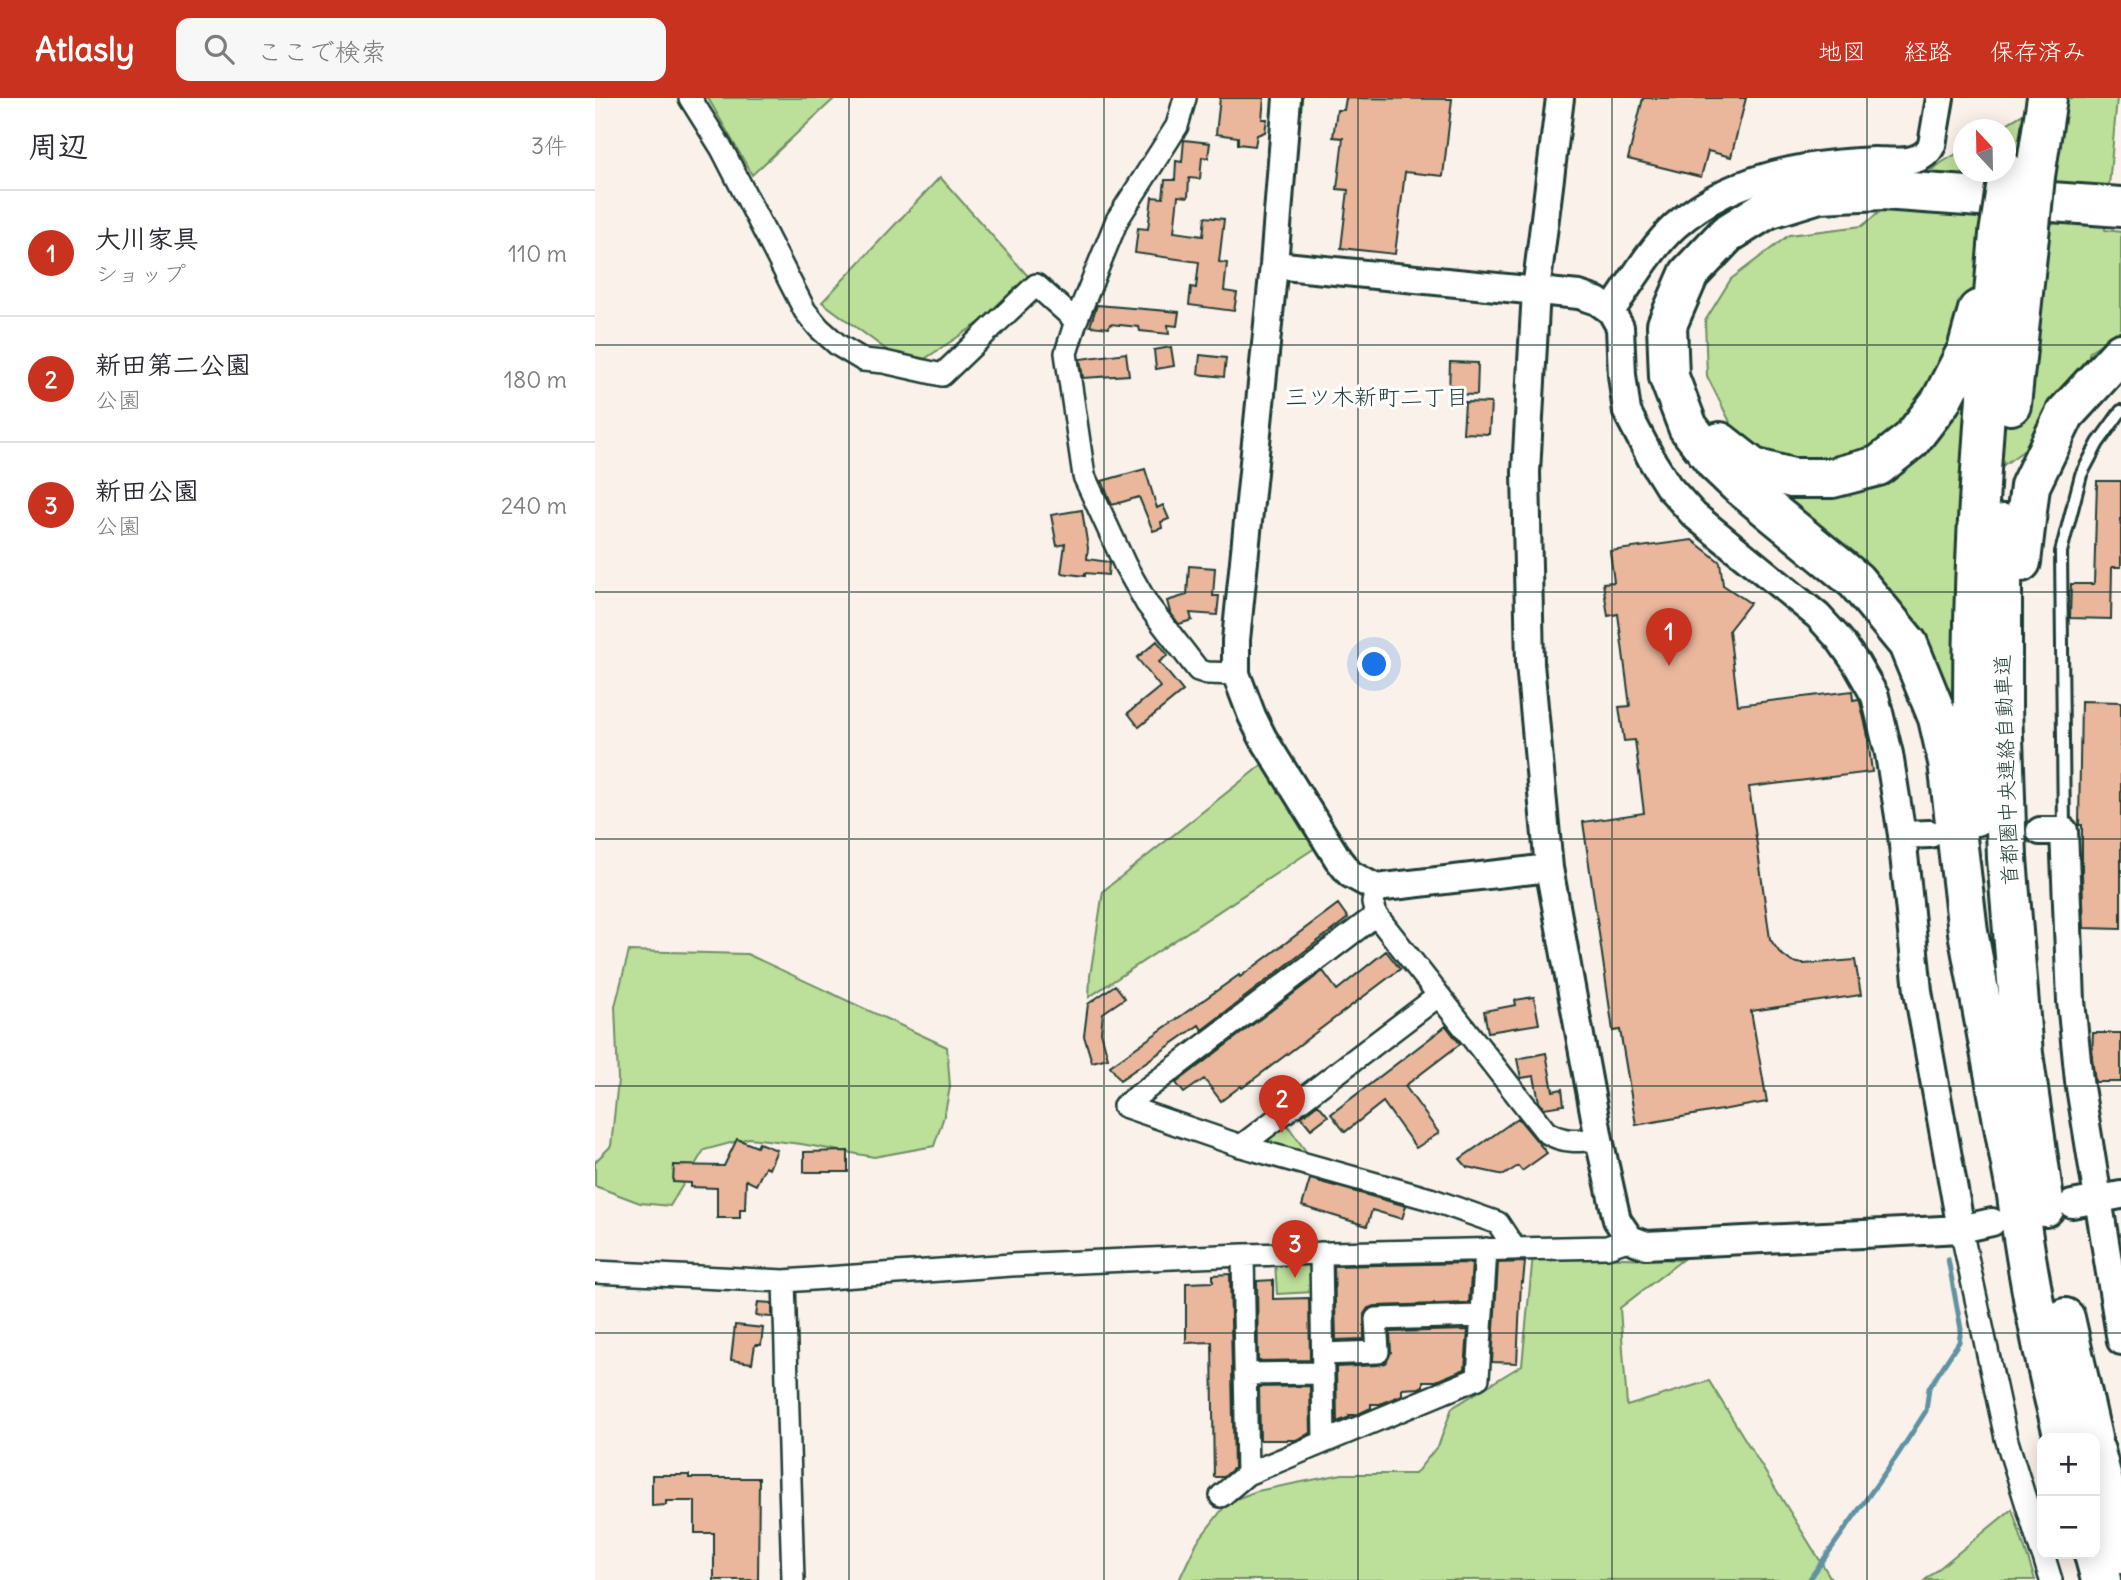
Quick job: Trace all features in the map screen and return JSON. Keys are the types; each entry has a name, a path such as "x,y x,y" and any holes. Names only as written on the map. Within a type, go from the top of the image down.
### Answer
{"highway":[{"name":"首都圏中央連絡自動車道","path":"2021,98 2022,175 1981,457 1973,605 1975,792 1986,936 2016,1191 2028,1265 2063,1433"},
{"name":"首都圏中央連絡自動車道","path":"2022,175 2047,98"},
{"path":"2016,1191 1968,932 1948,762 1938,718 1908,644 1856,581 1738,484 1716,463 1688,427 1669,377 1667,326 1689,274 1727,234 1767,209 1818,193 1884,190 2121,207"},
{"path":"2014,235 1967,350 1941,401 1911,440 1878,466 1832,478 1792,478 1753,468 1718,440 1699,409 1687,370 1687,321 1704,278 1749,237 1786,220 1840,208 1940,207 2121,222"},
{"name":"首都圏中央連絡自動車道","path":"2014,235 2011,407 2002,559 2002,707 2007,858 2024,1054 2052,1253 2091,1433"},
{"path":"2002,707 2030,486 2065,414 2121,353"},
{"path":"2100,1471 2121,1554"},
{"path":"2095,1559 2101,1580"}],"street":[{"path":"690,98 722,149 805,311 838,345 863,360 941,375 1035,285 1076,321"},
{"path":"1185,98 1177,126 1117,220 1076,321 1066,353 1084,476 1125,565 1147,604 1198,670 1236,674"},
{"path":"1287,98 1274,265 1235,640 1236,674 1263,738 1350,874 1376,888 1549,868"},
{"path":"1560,98 1536,290 1527,472 1530,664 1549,868 1598,1139 1617,1220 1630,1239 1646,1245 1961,1229 1992,1222"},
{"path":"1611,311 1674,227 1703,205 1736,188 1775,174 1840,164 1910,161 1929,152 1940,98"},
{"path":"1274,265 1536,290 1579,295 1597,301 1611,311 1620,327 1627,412 1668,486 1695,516 1818,616 1839,639 1863,674 1875,696 1887,743 1902,835 1918,991 1961,1229 2006,1438 2037,1537"},
{"path":"2052,831 2079,1081 2121,1341"},
{"path":"1902,835 1930,834"},
{"path":"1376,888 1373,903 1376,915 1546,1132 1561,1140 1598,1139"},
{"path":"1376,915 1123,1106 1241,1146 1430,1199 1498,1223 1515,1249"},
{"path":"1241,1146 1438,996"},
{"path":"595,1272 784,1281 1011,1265 1243,1255 1607,1247 1630,1239"},
{"path":"1221,1496 1247,1475 1478,1377 1486,1249"},
{"path":"1321,1253 1324,1441"},
{"path":"1243,1255 1247,1475"},
{"path":"784,1281 793,1580"},
{"path":"1245,1374 1378,1352 1376,1319 1481,1316"},
{"path":"2044,1559 2051,1580"}],"lane":[{"path":"2052,831 2061,552 2081,475 2098,443 2121,411"}],"green space":[{"path":"708,98 835,98 752,175"},
{"path":"2050,98 2117,98 2105,230 2121,232 2121,332 2090,351 2087,363 2037,441 1959,497 1952,715 1778,502 1731,424 1707,376 1705,321 1731,279 1789,235 1862,226 1953,156 1953,182 2016,182 2015,119"},
{"path":"940,177 1036,285 911,368 822,302"},
{"path":"1269,759 1318,846 1089,997 1103,891"},
{"path":"629,951 747,954 947,1047 950,1087 934,1146 874,1157 749,1138 704,1150 670,1206 640,1203 595,1186 595,1162 611,1146 618,1080 615,1006"},
{"path":"1286,1123 1312,1160 1256,1144"},
{"path":"1533,1255 1682,1260 1620,1308 1627,1406 1709,1381 1832,1580 1179,1580 1197,1542 1228,1502 1257,1491 1342,1474 1415,1474 1439,1444 1452,1408 1522,1365"},
{"path":"1305,1261 1313,1265 1314,1292 1277,1294 1275,1262"},
{"path":"2012,1509 2035,1580 1925,1580"}],"building":[{"path":"1220,98 1264,98 1262,119 1267,119 1265,132 1257,135 1255,146 1238,144 1238,137 1216,134"},
{"path":"1346,98 1452,99 1443,176 1405,172 1395,254 1341,248 1348,190 1337,189 1343,138 1333,137 1337,110 1344,110"},
{"path":"1643,98 1746,98 1731,157 1708,151 1701,177 1628,159"},
{"path":"1184,140 1210,143 1208,158 1202,157 1200,179 1189,178 1188,197 1178,196 1174,232 1203,236 1205,217 1224,219 1219,262 1227,263 1224,291 1237,293 1234,311 1189,305 1191,287 1196,288 1199,262 1135,253 1138,228 1148,229 1152,197 1163,198 1165,180 1175,180 1176,161 1182,162"},
{"path":"1097,305 1179,312 1177,326 1168,325 1169,334 1110,324 1109,328 1090,326"},
{"path":"1171,347 1174,366 1156,369 1154,350"},
{"path":"1126,353 1129,375 1083,378 1080,359"},
{"path":"1200,355 1226,358 1224,377 1198,374"},
{"path":"1450,362 1478,363 1477,395 1449,394"},
{"path":"1465,402 1491,403 1489,434 1463,433"},
{"path":"1145,469 1157,508 1163,505 1169,519 1161,522 1162,528 1153,531 1139,497 1112,505 1102,481"},
{"path":"2097,481 2121,481 2121,567 2112,567 2111,619 2070,618 2071,584 2094,584"},
{"path":"1082,510 1088,548 1087,559 1109,562 1108,575 1061,573 1065,544 1057,546 1051,515"},
{"path":"1692,540 1720,562 1723,585 1750,603 1729,630 1738,705 1852,691 1853,700 1859,699 1867,731 1872,772 1749,787 1770,939 1780,953 1792,962 1804,964 1855,960 1861,995 1751,1011 1767,1102 1636,1125 1620,1030 1613,1031 1583,822 1644,813 1635,740 1624,741 1619,707 1630,706 1618,614 1608,616 1603,583 1614,582 1610,551"},
{"path":"1189,566 1215,568 1213,596 1219,596 1217,615 1190,613 1192,620 1179,624 1170,612 1167,601 1187,595"},
{"path":"1157,641 1168,655 1159,662 1183,691 1139,727 1128,713 1160,687 1137,658"},
{"path":"2081,701 2121,702 2121,929 2084,928 2082,825 2079,825"},
{"path":"1338,904 1348,918 1202,1030 1199,1025 1120,1080 1110,1066 1239,975 1240,977"},
{"path":"1386,951 1400,969 1242,1088 1241,1086 1221,1101 1204,1079 1184,1093 1176,1083 1323,971 1337,990"},
{"path":"1115,985 1125,998 1103,1013 1101,1032 1108,1058 1092,1062 1084,1036 1088,1004"},
{"path":"1534,997 1539,1024 1488,1032 1484,1011 1516,1005 1515,1000"},
{"path":"1446,1026 1460,1044 1405,1086 1439,1133 1416,1148 1383,1102 1345,1132 1331,1114"},
{"path":"2093,1033 2121,1033 2121,1082 2095,1082"},
{"path":"1546,1053 1553,1091 1562,1089 1564,1105 1544,1108 1539,1102 1534,1076 1521,1078 1517,1059"},
{"path":"1318,1104 1328,1116 1311,1129 1301,1117"},
{"path":"1518,1118 1547,1153 1522,1171 1518,1166 1504,1175 1467,1167 1460,1159"},
{"path":"737,1139 757,1147 759,1143 777,1150 769,1169 765,1167 756,1185 746,1180 745,1209 740,1209 740,1218 717,1218 717,1188 691,1187 691,1183 673,1182 674,1165 724,1166"},
{"path":"848,1151 848,1172 804,1172 804,1152"},
{"path":"1310,1179 1406,1206 1402,1219 1372,1210 1367,1226 1302,1206"},
{"path":"1525,1262 1521,1282 1517,1363 1492,1362 1498,1263"},
{"path":"1472,1263 1469,1303 1375,1306 1368,1308 1364,1314 1364,1339 1336,1340 1334,1266"},
{"path":"1230,1274 1234,1468 1224,1477 1214,1477 1212,1342 1186,1343 1186,1283 1213,1282 1213,1275"},
{"path":"1273,1280 1273,1299 1309,1298 1310,1360 1258,1361 1257,1281"},
{"path":"758,1302 772,1303 772,1317 756,1316"},
{"path":"735,1325 763,1328 761,1345 755,1345 752,1363 731,1360"},
{"path":"1468,1330 1465,1369 1436,1381 1423,1381 1423,1386 1419,1388 1402,1389 1402,1395 1380,1404 1371,1404 1371,1408 1337,1422 1336,1367 1386,1363 1391,1352 1390,1332"},
{"path":"1310,1386 1311,1433 1296,1440 1260,1440 1259,1387"},
{"path":"652,1475 759,1478 758,1580 714,1580 714,1533 695,1533 695,1501 666,1501 666,1505 652,1506"}],"waterway":[{"path":"1809,1580 1926,1411 1929,1388 1959,1342 1961,1329 1948,1259"}],"place":[{"name":"大川家具","path":"1669,666"},
{"name":"新田第二公園","path":"1282,1133"},
{"name":"新田公園","path":"1295,1278"}],"district":[{"name":"三ツ木新町二丁目","path":"1377,396"}]}
